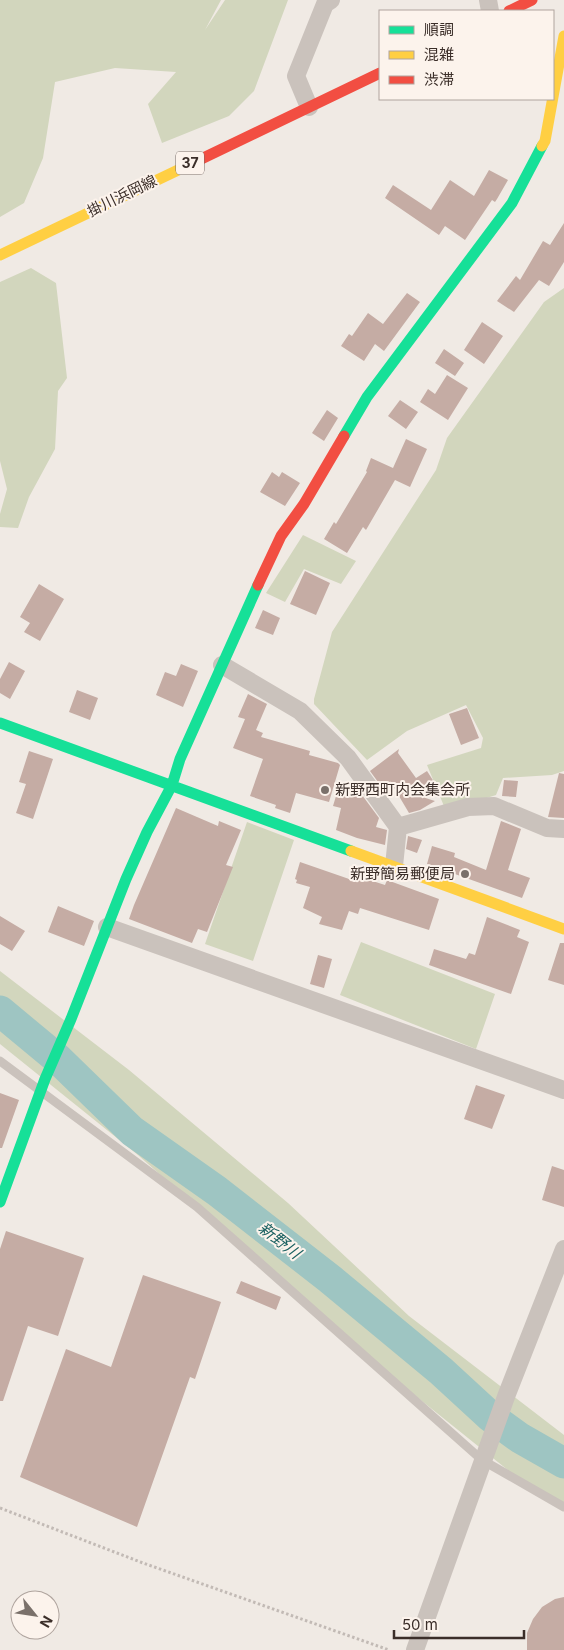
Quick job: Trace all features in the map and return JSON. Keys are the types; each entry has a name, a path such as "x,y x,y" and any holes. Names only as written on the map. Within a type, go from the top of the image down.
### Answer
{"street":[{"path":"309,107 296,76 325,4 331,0"},
{"path":"511,10 532,0"},
{"path":"554,91 564,36"},
{"name":"掛川浜岡線","path":"0,254 379,73"},
{"path":"0,1202 45,1079 71,1019 126,879 147,832 172,785 180,759 281,536 304,504 367,397 512,203 545,141 552,100"},
{"path":"222,665 300,711 348,758 398,827 394,866"},
{"path":"0,723 564,929"},
{"path":"398,827 468,807 494,806 547,828 564,829"},
{"path":"107,927 564,1090"},
{"path":"415,1650 482,1460 564,1249"}],"lane":[{"path":"0,1061 197,1207 482,1460 564,1507"}],"path":[{"path":"0,1508 143,1563 389,1650"}],"green space":[{"path":"0,0 221,0 205,30 225,0 288,0 254,91 229,116 162,143 148,104 176,72 115,68 55,82 43,158 24,203 0,217"},
{"path":"31,268 56,283 67,378 58,391 55,449 29,497 18,528 0,527 0,514 7,489 0,461 0,282"},
{"path":"564,288 564,771 552,775 503,778 496,795 446,811 427,765 481,748 483,738 466,705 407,731 367,760 314,704 314,699 332,632 436,470 447,438 544,302"},
{"path":"303,535 356,561 341,584 304,569 285,602 266,593"},
{"path":"247,822 294,840 253,961 205,944"},
{"path":"361,942 495,994 476,1049 340,995"},
{"path":"0,971 129,1070 288,1203 409,1316 564,1435 564,1506 524,1483 346,1340 138,1155 0,1044"}],"building":[{"path":"489,170 508,180 495,202 492,200 465,240 445,226 439,235 385,198 393,185 431,210 450,180 474,196"},
{"path":"564,223 564,262 549,286 539,280 514,312 497,301 516,276 520,280 543,241 550,245"},
{"path":"407,293 420,302 384,351 375,344 364,361 341,346 349,334 352,336 368,313 383,324"},
{"path":"482,322 503,336 484,364 464,350"},
{"path":"444,349 464,363 455,376 435,363"},
{"path":"447,375 468,388 448,420 420,402 428,389 435,394"},
{"path":"400,400 418,412 406,429 388,416"},
{"path":"327,410 338,418 324,441 312,433"},
{"path":"406,439 427,449 410,487 395,480 366,530 363,527 347,553 324,539 334,522 336,524 367,472 371,458 393,468"},
{"path":"272,472 279,477 282,472 300,483 285,506 260,492"},
{"path":"305,571 330,583 316,615 290,604"},
{"path":"39,584 64,599 40,641 24,632 30,623 20,617"},
{"path":"263,610 280,618 273,635 255,628"},
{"path":"9,662 25,671 10,699 0,693 0,679"},
{"path":"181,664 198,671 183,707 156,695 165,672 176,676"},
{"path":"77,690 98,698 90,720 69,712"},
{"path":"248,694 267,704 256,730 263,733 261,737 310,751 309,755 340,765 329,802 296,793 290,813 275,808 276,805 250,796 263,759 233,748 245,719 238,717"},
{"path":"467,708 479,738 461,745 449,714"},
{"path":"399,749 398,753 416,778 427,771 438,788 418,786 416,795 435,801 420,810 409,813 390,781 386,793 370,771"},
{"path":"29,751 53,759 33,819 16,813 26,784 19,782"},
{"path":"559,773 564,774 564,818 548,817"},
{"path":"504,780 518,781 516,797 502,796"},
{"path":"344,790 362,795 379,818 376,827 387,830 385,845 357,838 336,830 341,808 333,806 336,796"},
{"path":"176,808 218,826 219,821 241,830 226,865 233,867 207,932 198,929 192,943 129,919"},
{"path":"501,821 521,829 508,870 530,878 522,898 427,864 432,846 455,853 454,857 486,870"},
{"path":"408,836 422,840 417,853 406,849"},
{"path":"300,862 352,880 354,875 385,885 387,880 439,899 429,930 360,908 358,914 349,911 342,930 319,924 322,917 303,908 310,887 296,883 297,880 295,879"},
{"path":"58,906 94,921 84,946 48,932"},
{"path":"0,916 25,931 12,951 0,944"},
{"path":"487,917 520,930 517,937 529,942 511,994 429,965 434,949 466,959 469,953 475,955"},
{"path":"560,943 564,943 564,985 548,980"},
{"path":"318,955 332,959 324,988 310,984"},
{"path":"476,1085 505,1095 492,1129 464,1119"},
{"path":"0,1093 19,1100 2,1148 0,1148"},
{"path":"552,1166 564,1170 564,1207 542,1200"},
{"path":"6,1231 84,1258 58,1336 28,1326 3,1401 0,1401 0,1249"},
{"path":"143,1275 221,1302 195,1379 190,1377 137,1527 20,1477 66,1349 111,1367"},
{"path":"241,1281 281,1297 276,1310 236,1293"},
{"path":"564,1597 564,1650 527,1650 527,1633 533,1619 542,1607 555,1599"}],"waterway":[{"name":"新野川","path":"0,1011 59,1060 132,1131 217,1191 330,1279 441,1371 491,1417 520,1438 564,1463"}],"traffic: fast":[{"path":"344,436 367,397 512,203 542,146"},
{"path":"0,1202 45,1079 71,1019 126,879 147,832 172,785 180,759 258,585"},
{"path":"0,723 351,851"}],"traffic: slow":[{"path":"554,91 564,36"},
{"path":"542,146 545,141 552,100"},
{"path":"0,255 197,161"},
{"path":"351,851 564,929"}],"traffic: jam":[{"path":"511,10 532,0"},
{"path":"197,161 379,73"},
{"path":"258,585 281,536 304,504 344,436"}],"place":[{"name":"新野西町内会集会所","path":"325,790"},
{"name":"新野簡易郵便局","path":"465,874"}]}
